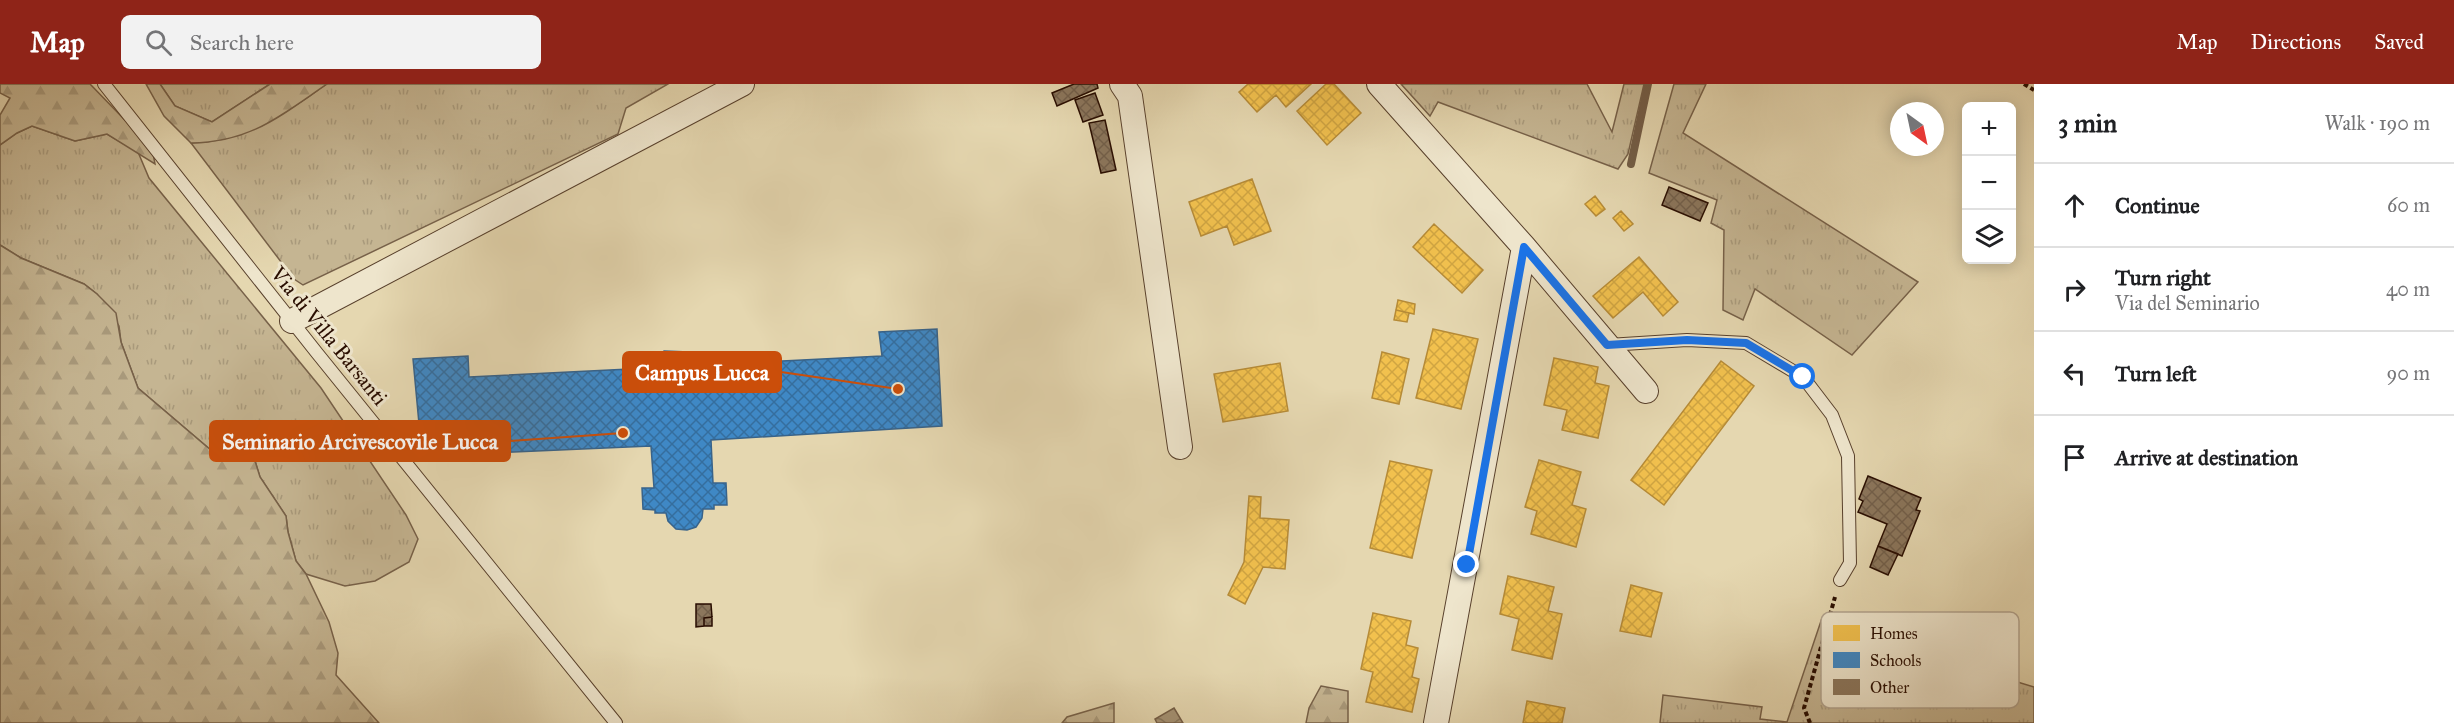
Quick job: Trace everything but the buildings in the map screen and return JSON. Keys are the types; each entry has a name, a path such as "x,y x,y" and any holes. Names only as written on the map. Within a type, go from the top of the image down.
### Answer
{"street":[{"path":"292,321 742,84"},
{"path":"1122,84 1130,96 1180,447"},
{"path":"1379,84 1524,247 1646,391"},
{"path":"1436,723 1524,247"}],"lane":[{"name":"Via di Villa Barsanti","path":"104,84 616,723"},
{"path":"1607,345 1687,340 1746,343 1803,377 1832,415 1848,456 1850,563 1840,580"}],"path":[{"path":"2024,84 2034,90"},
{"path":"1831,612 1840,580"},
{"path":"1810,723 1804,708 1821,648"}],"green space":[{"path":"0,84 90,84 152,148 155,164 107,134 75,141 32,126 0,145 0,115 10,98 0,93"},
{"path":"146,84 160,84 175,106 212,122 270,84 327,84 279,116 248,132 231,138 191,143 164,116"},
{"path":"160,84 270,84 212,122 175,106"},
{"path":"327,84 668,84 626,108 618,134 303,285 294,279 191,143 230,138 247,132 279,116"},
{"path":"1401,84 1587,84 1612,132 1624,84 1644,84 1628,154 1618,169 1438,102 1430,116"},
{"path":"1674,84 1706,84 1683,133 1918,282 1852,355 1755,289 1743,320 1723,310 1724,230 1711,223 1717,200 1649,173"},
{"path":"32,126 75,141 107,134 138,152 149,178 321,388 406,515 418,539 409,562 375,581 345,586 306,574 296,561 286,516 260,477 255,461 212,451 138,388 121,342 119,326 97,294 84,284 21,258 0,245 0,145"},
{"path":"0,245 21,258 84,284 97,294 116,313 121,342 138,388 212,451 255,461 260,477 286,516 296,561 306,574 329,622 338,653 336,675 379,723 0,723"},
{"path":"1821,621 1821,708 2019,708 2019,682 2034,687 2034,723 1660,723 1663,695 1762,707 1760,719 1787,722"},
{"path":"1321,686 1348,691 1348,723 1306,723 1309,708"},
{"path":"1114,703 1114,723 1062,723 1067,717"}],"water":[{"path":"1174,708 1183,723 1157,723 1155,719"}],"waterway":[{"path":"1631,164 1648,84"}],"place":[{"name":"Campus Lucca","path":"898,389"},
{"name":"Seminario Arcivescovile Lucca","path":"623,433"}],"route":[{"path":"1467,565 1524,247 1607,345 1687,340 1746,343 1803,377"}]}
